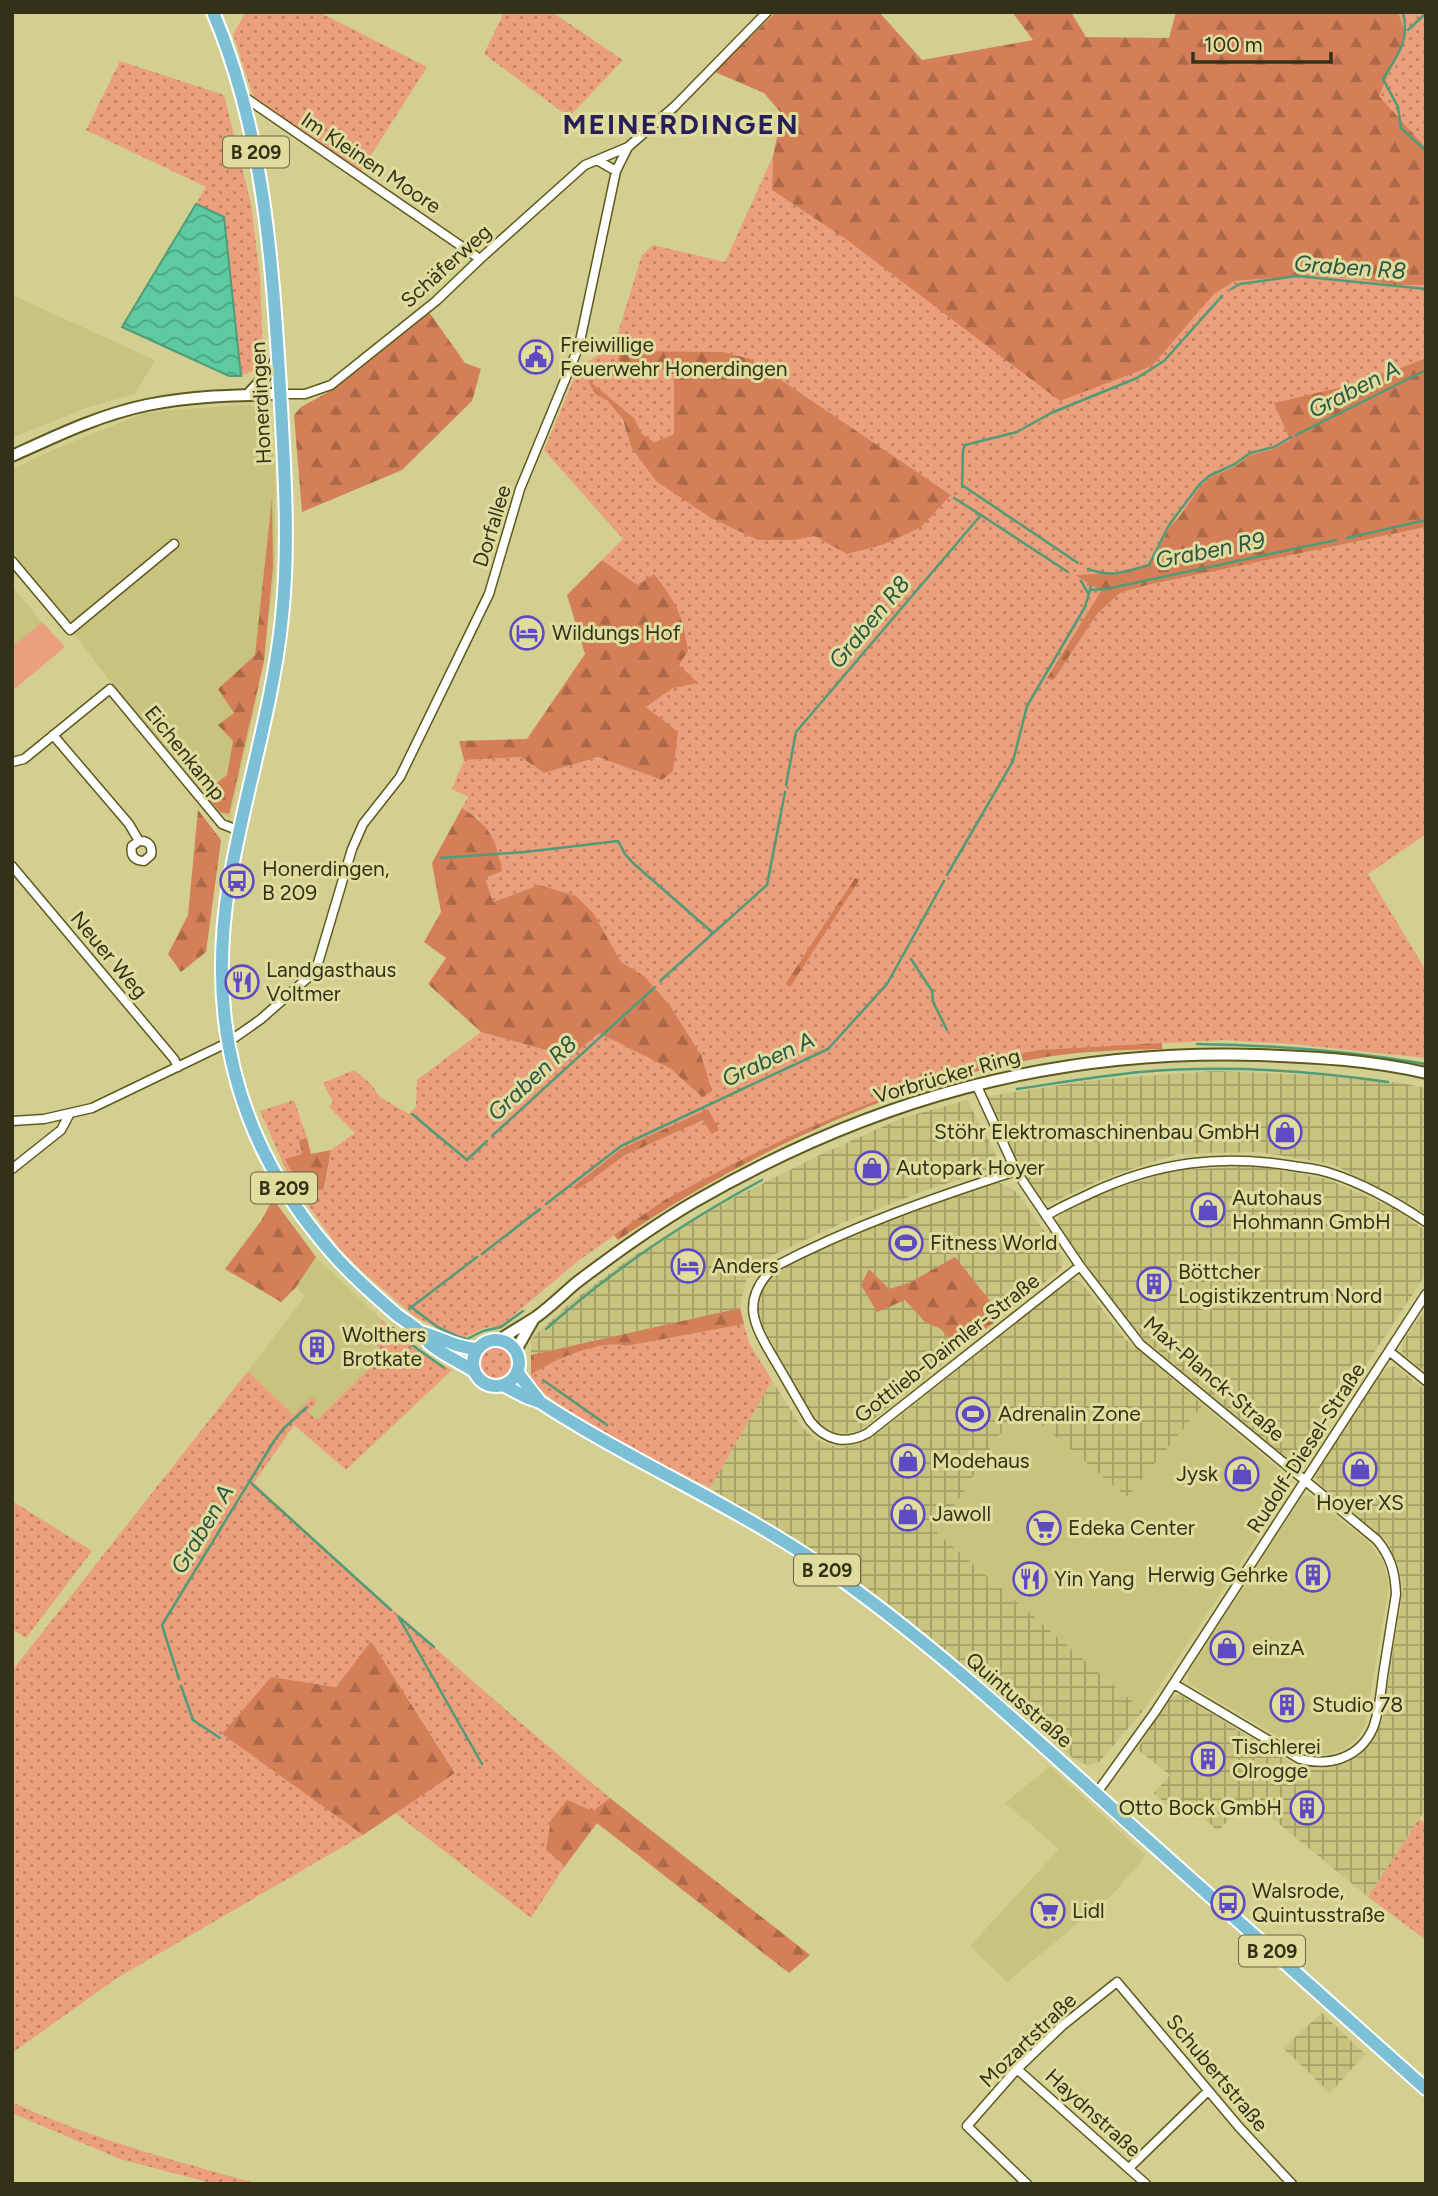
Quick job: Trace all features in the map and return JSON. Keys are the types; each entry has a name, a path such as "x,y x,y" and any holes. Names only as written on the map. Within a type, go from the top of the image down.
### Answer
{"main road":[{"name":"Honerdingen","path":"213,12 243,96 254,138 268,225 286,526 282,617 272,685 240,831"},
{"path":"247,395 278,358"},
{"path":"12,456 87,423 145,405 203,397 280,394"},
{"name":"B 209","path":"240,831 229,883 223,932 221,990 233,1072 248,1118 278,1179 335,1257 381,1301 421,1332 431,1345 474,1371 483,1382 503,1385"},
{"name":"Vorbrücker Ring","path":"500,1340 535,1318 628,1244 693,1202 730,1182 844,1127 976,1084 1039,1070 1118,1060 1230,1054 1298,1056 1367,1063 1426,1073"},
{"name":"Vorbrücker Ring","path":"516,1350 535,1318"},
{"name":"B 209","path":"421,1332 452,1344 477,1349"},
{"path":"474,1371 473,1360 477,1349 487,1341 500,1340 509,1343 516,1350 519,1361 517,1372 503,1385"},
{"name":"Quintusstraße","path":"517,1372 540,1402"},
{"name":"Quintusstraße","path":"503,1385 526,1398 540,1402 780,1539 839,1577 950,1664 1426,2089"}],"street":[{"name":"Dorfallee","path":"69,1115 114,1098 228,1043 261,1019 313,971 318,963 352,849 363,824 400,777 483,607 520,489 579,346 616,171 628,147 675,106 767,12"},
{"name":"Im Kleinen Moore","path":"243,96 480,259"},
{"name":"Schäferweg","path":"280,394 305,394 331,385 436,301 585,166 628,147"},
{"path":"597,160 616,171"},
{"path":"12,561 70,630 174,544"},
{"name":"Eichenkamp","path":"53,735 110,689 222,824 240,831"},
{"path":"12,762 24,759 53,735 129,824 138,841"},
{"name":"Neuer Weg","path":"12,866 178,1067"},
{"name":"Max-Planck-Straße","path":"976,1084 1016,1171 1080,1266 1140,1343 1377,1540 1385,1550 1395,1573 1396,1594 1376,1716 1366,1740 1352,1754 1327,1762 1300,1759 1174,1684"},
{"path":"12,1121 69,1115"},
{"path":"12,1169 61,1130 69,1115"},
{"path":"1046,1216 1104,1187 1137,1175 1177,1164 1226,1159 1258,1160 1328,1172 1396,1202 1426,1222"},
{"name":"Gottlieb-Daimler-Straße","path":"1016,1171 922,1201 841,1233 774,1266 766,1274 752,1305 756,1329 810,1421 818,1431 838,1440 850,1441 868,1433 1080,1266"},
{"name":"Rudolf-Diesel-Straße","path":"1096,1794 1174,1684 1426,1294"},
{"path":"1389,1351 1426,1381"},
{"name":"Mozartstraße","path":"1027,2184 967,2126 1017,2068 1062,2026 1118,1982"},
{"name":"Schubertstraße","path":"1118,1982 1265,2158 1292,2184"},
{"name":"Haydnstraße","path":"1017,2068 1146,2184"},
{"path":"1129,2168 1208,2091"}],"shaded area":[{"path":"246,12 319,12 427,67 359,174 253,96 233,34"},
{"path":"504,12 552,12 623,60 569,117 484,54"},
{"path":"1398,12 1426,12 1426,148 1379,96 1406,34"},
{"path":"120,61 224,95 251,204 260,277 263,358 257,369 241,376 224,218 196,204 206,187 86,130"},
{"path":"773,156 772,190 847,240 985,343 1152,366 1214,294 1235,281 1332,274 1394,285 1426,285 1426,358 1364,382 1275,404 1290,440 1273,449 1250,455 1236,466 1211,477 1170,526 1151,563 1114,573 1076,575 1102,590 1047,677 1053,681 1097,614 1120,593 1147,585 1426,527 1426,834 1368,874 1426,971 1426,1058 1224,1040 1038,1050 956,1068 803,1130 666,1199 578,1261 501,1326 484,1328 463,1338 454,1337 414,1316 338,1247 291,1181 260,1111 294,1100 307,1138 299,1141 302,1154 286,1159 325,1189 331,1150 355,1133 329,1107 333,1102 323,1083 354,1070 371,1084 380,1097 409,1114 416,1107 417,1080 481,1032 571,1057 599,1033 671,1069 702,1097 701,1055 669,1004 644,976 621,962 594,914 539,885 493,902 485,878 480,819 462,808 468,797 452,789 464,760 521,757 544,773 598,757 662,780 646,707 673,688 679,665 638,585 602,560 623,539 544,450 578,369 598,355 618,351 614,346 642,255 653,245 725,262","holes":["724,352 750,359 951,495 794,540 631,448 617,411 588,381 634,418 642,434 654,442 674,434 674,375 657,367 618,361"]},
{"path":"12,295 155,360 135,394 83,409 12,438"},
{"path":"251,405 264,416 271,435 275,466 275,575 257,697 230,818 216,811 128,704 74,634 67,619 12,551 12,469 142,414"},
{"path":"12,586 42,622 12,647"},
{"path":"42,622 65,647 12,691 12,647"},
{"path":"1214,1071 1315,1075 1426,1088 1426,1214 1332,1164 1259,1152 1177,1154 1102,1179 1051,1203 1036,1196 986,1104 988,1096 1093,1080"},
{"path":"967,1100 996,1155 988,1170 842,1223 765,1259 746,1280 740,1308 531,1355 531,1339 572,1301 634,1255 731,1199 824,1153 902,1118"},
{"path":"1257,1166 1327,1179 1393,1208 1426,1231 1426,1274 1302,1462 1293,1464 1142,1337 1127,1321 1057,1224 1060,1212 1107,1191 1177,1170"},
{"path":"1000,1183 1018,1194 1063,1258 1061,1269 858,1432 838,1434 822,1427 809,1415 763,1339 753,1306 760,1284 775,1269 846,1234 985,1185"},
{"path":"316,1257 382,1320 372,1334 383,1356 317,1420 308,1411 312,1397 293,1415 248,1371 305,1296 296,1287"},
{"path":"1069,1280 1081,1282 1125,1339 1203,1405 1127,1497 1027,1412 999,1435 937,1533 1143,1711 1099,1762 1087,1765 1074,1759 890,1605 819,1556 710,1488 772,1380 800,1425 815,1439 838,1448 860,1443 881,1431"},
{"path":"1426,1309 1426,1373 1402,1353 1403,1341"},
{"path":"382,1320 432,1359 452,1370 346,1470 294,1425 254,1483 430,1643 610,1798 546,1850 565,1866 531,1918 395,1813 455,1772 371,1641 336,1687 271,1677 222,1734 363,1835 117,1978 12,2053 12,1671 248,1371 293,1415 312,1397 317,1402 308,1411 317,1420 382,1356 372,1334"},
{"path":"744,1324 749,1343 772,1380 710,1488 592,1427 531,1381 531,1375 540,1369 590,1348 603,1345 626,1346"},
{"path":"496,1345 509,1350 514,1363 509,1376 496,1381 483,1376 478,1363 483,1350"},
{"path":"1396,1366 1426,1391 1426,1808 1368,1897 1249,1799 1218,1831 1190,1806 1180,1817 1154,1793 1170,1775 1137,1749 1170,1698 1179,1694 1298,1767 1322,1770 1346,1763 1359,1756 1370,1744 1382,1721 1403,1589 1398,1565 1387,1542 1317,1482 1315,1473 1385,1368"},
{"path":"1203,1405 1292,1481 1290,1488 1143,1711 937,1533 999,1435 1028,1412 1127,1497"},
{"path":"1309,1495 1369,1543 1384,1564 1389,1585 1365,1726 1345,1749 1325,1755 1303,1751 1189,1684 1188,1678 1188,1672 1302,1497"},
{"path":"12,1501 92,1551 26,1638 12,1629"},
{"path":"1050,1766 1146,1856 1112,1895 1007,1982 970,1946 1059,1849 1005,1803"},
{"path":"1419,1819 1426,1824 1426,1940 1368,1897"},
{"path":"1322,2013 1365,2054 1330,2093 1283,2048"},
{"path":"12,2102 103,2138 259,2184 215,2184 120,2159 12,2113"}],"green space":[{"path":"776,12 879,12 922,60 1033,40 1012,12 1071,12 1086,37 1169,38 1176,12 1398,12 1406,34 1379,96 1426,148 1426,285 1394,285 1332,274 1235,281 1214,294 1152,366 1060,401 847,240 772,190 773,156 782,114 764,93 715,72"},
{"path":"429,312 465,363 481,369 472,401 402,470 302,512 294,415 301,407 334,389 384,340"},
{"path":"619,351 724,352 750,359 951,495 921,527 885,544 847,554 815,536 794,540 758,540 711,518 656,481 631,447 623,420 608,401 595,394 587,379 634,418 642,434 654,442 674,434 674,375 657,367 618,361"},
{"path":"1426,358 1426,527 1147,585 1120,593 1097,614 1053,681 1047,678 1101,591 1075,575 1114,573 1151,563 1170,526 1211,477 1236,466 1250,455 1273,449 1290,440 1274,403 1364,382"},
{"path":"272,498 273,566 264,661 229,814 220,812 204,793 227,775 233,741 218,725 234,713 218,689 255,655"},
{"path":"602,560 638,585 654,574 681,618 688,651 679,665 698,683 673,688 646,707 678,732 673,771 662,780 598,757 544,773 521,757 464,760 459,741 527,739 585,654 567,595"},
{"path":"462,808 485,827 497,850 502,871 485,878 493,902 539,885 576,896 594,914 621,962 644,976 669,1004 701,1055 712,1091 702,1097 671,1069 599,1033 571,1057 481,1032 428,984 446,958 424,942 441,912 432,863"},
{"path":"198,810 221,840 206,952 181,972 168,954 188,915"},
{"path":"855,878 860,879 790,987 786,983"},
{"path":"1162,1043 1162,1049 1051,1056 981,1070 926,1086 872,1105 765,1153 618,1240 614,1235 666,1199 735,1163 803,1130 956,1068 1038,1050"},
{"path":"708,1109 719,1130 712,1134 703,1120 625,1155 577,1190 573,1187 621,1149"},
{"path":"307,1138 311,1154 331,1150 324,1189 315,1191 290,1169 285,1159 302,1154 299,1140"},
{"path":"273,1199 316,1257 296,1287 281,1302 225,1269 261,1221"},
{"path":"955,1257 1002,1316 958,1350 941,1329 925,1322 905,1300 877,1312 861,1285 869,1269 889,1289 909,1283"},
{"path":"740,1308 744,1324 626,1346 603,1345 590,1348 564,1357 531,1375 531,1355"},
{"path":"371,1641 455,1773 363,1835 222,1734 271,1677 336,1687"},
{"path":"610,1798 810,1955 789,1973 597,1823 565,1866 546,1850 551,1820 567,1800 593,1811"}],"water":[{"path":"196,204 224,217 241,376 229,376 122,327"}],"waterway":[{"path":"1403,12 1404,40 1383,79 1398,107 1401,128 1426,151"},
{"path":"1408,30 1426,13"},
{"name":"Graben R8","path":"1231,289 1240,284 1297,276 1426,289"},
{"name":"Graben R8","path":"962,487 965,445 1017,432 1051,413 1137,378 1164,361 1222,296"},
{"name":"Graben A","path":"1296,435 1426,370"},
{"name":"Graben A","path":"1088,569 1112,574 1149,565 1169,525 1199,485 1209,476 1235,464 1250,453 1274,447 1291,437"},
{"path":"962,485 1078,563"},
{"name":"Graben R8","path":"786,785 796,732 981,515 954,498"},
{"path":"981,515 1068,572"},
{"name":"Graben R9","path":"1347,538 1426,520"},
{"name":"Graben R9","path":"1090,590 1106,589 1336,540"},
{"path":"1081,581 1088,593"},
{"name":"Graben A","path":"947,875 1013,761 1027,706 1085,607 1091,586"},
{"name":"Graben R8","path":"660,981 767,885 785,792"},
{"path":"441,858 618,841 633,863 713,933"},
{"name":"Graben A","path":"546,1204 621,1146 828,1049 887,984 944,881"},
{"path":"911,959 932,991 933,1002 947,1030"},
{"name":"Graben R8","path":"492,1136 655,987"},
{"path":"1197,1044 1312,1050 1426,1064"},
{"path":"1017,1089 1125,1074 1202,1069 1326,1074 1388,1082"},
{"name":"Graben R8","path":"412,1114 467,1160 487,1141"},
{"path":"546,1329 650,1248 762,1180"},
{"name":"Graben A","path":"482,1254 540,1209"},
{"name":"Graben A","path":"409,1309 477,1257"},
{"path":"411,1307 439,1328 467,1339 483,1331 501,1327 523,1311"},
{"name":"Graben A","path":"377,1344 393,1328"},
{"path":"391,1330 443,1367"},
{"path":"543,1380 607,1425"},
{"name":"Graben A","path":"179,1679 162,1625 274,1441 307,1407"},
{"path":"250,1482 391,1610"},
{"path":"398,1616 482,1764"},
{"path":"399,1617 434,1647"},
{"name":"Graben A","path":"181,1686 193,1720 220,1738"}],"place":[{"name":"Freiwillige Feuerwehr Honerdingen","path":"536,357"},
{"name":"Wildungs Hof","path":"527,633"},
{"name":"Honerdingen, B 209","path":"237,881"},
{"name":"Landgasthaus Voltmer","path":"242,982"},
{"name":"Stöhr Elektromaschinenbau GmbH","path":"1285,1132"},
{"name":"Autopark Hoyer","path":"872,1168"},
{"name":"Autohaus Hohmann GmbH","path":"1208,1210"},
{"name":"Fitness World","path":"906,1243"},
{"name":"Anders","path":"688,1266"},
{"name":"Böttcher Logistikzentrum Nord","path":"1154,1284"},
{"name":"Wolthers Brotkate","path":"317,1347"},
{"name":"Adrenalin Zone","path":"973,1414"},
{"name":"Modehaus","path":"908,1461"},
{"name":"Hoyer XS","path":"1360,1469"},
{"name":"Jysk","path":"1242,1474"},
{"name":"Jawoll","path":"908,1514"},
{"name":"Edeka Center","path":"1044,1528"},
{"name":"Herwig Gehrke","path":"1313,1575"},
{"name":"Yin Yang","path":"1030,1579"},
{"name":"einzA","path":"1227,1648"},
{"name":"Studio 78","path":"1287,1705"},
{"name":"Tischlerei Olrogge","path":"1208,1759"},
{"name":"Otto Bock GmbH","path":"1307,1808"},
{"name":"Walsrode, Quintusstraße","path":"1228,1903"},
{"name":"Lidl","path":"1048,1911"}],"district":[{"name":"MEINERDINGEN","path":"681,124"}]}
